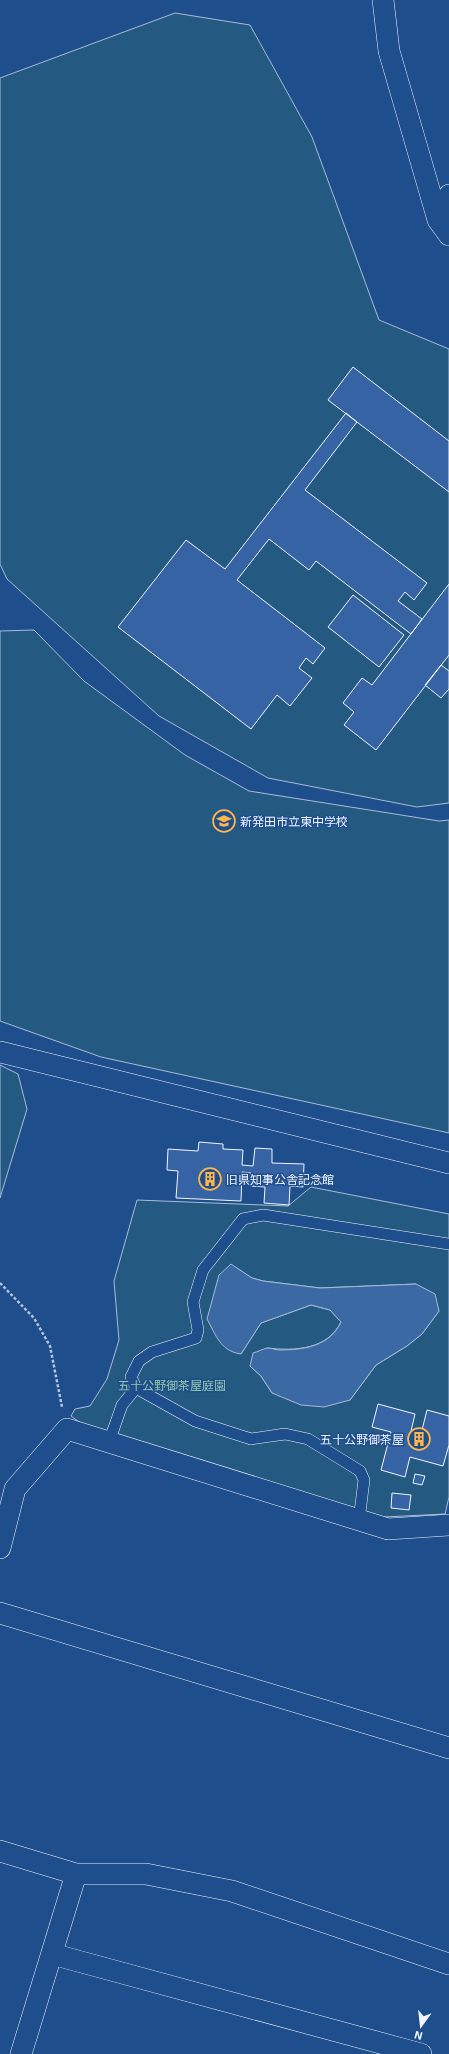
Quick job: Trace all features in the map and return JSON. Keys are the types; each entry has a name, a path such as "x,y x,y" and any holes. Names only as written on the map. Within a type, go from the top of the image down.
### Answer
{"street":[{"path":"383,0 388,50 444,227"},
{"path":"444,227 449,195"},
{"path":"0,1052 449,1163"},
{"path":"0,1548 15,1489 67,1430 388,1529 449,1525"},
{"path":"0,1614 449,1748"},
{"path":"0,1851 76,1874 146,1874 232,1891 449,1964"},
{"path":"21,2054 76,1874"},
{"path":"52,1954 421,2054"}],"lane":[{"path":"359,1520 364,1480 360,1471 308,1439 285,1434 251,1439 195,1421 136,1388 131,1377 139,1361 152,1352 196,1338 198,1330 193,1302 203,1270 243,1219 263,1215 449,1244"},
{"path":"109,1442 122,1405 136,1388"}],"path":[{"path":"0,1282 34,1318 50,1346 67,1430"}],"green space":[{"path":"175,13 250,25 312,137 379,320 449,349 449,803 417,807 268,778 159,716 7,579 0,564 0,78"},
{"path":"34,630 84,681 185,755 249,791 439,821 449,820 449,1133 101,1057 0,1021 0,631"},
{"path":"0,1065 18,1074 27,1109 0,1198"},
{"name":"五十公野御茶屋庭園","path":"311,1187 449,1214 449,1497 445,1514 384,1517 335,1504 82,1424 71,1416 75,1409 90,1406 107,1379 119,1340 114,1281 137,1200 288,1206","holes":["231,1265 252,1278 263,1281 320,1288 416,1284 439,1311 422,1334 407,1346 376,1365 350,1400 272,1393 261,1376 250,1366 267,1348 288,1349 309,1347 327,1338 335,1331 341,1322 330,1310 311,1305 261,1323 241,1354"]}],"shaded area":[{"path":"231,1264 252,1278 263,1281 320,1288 416,1284 435,1294 439,1311 422,1334 407,1346 376,1365 350,1400 324,1407 301,1405 272,1393 261,1376 250,1366 253,1353 267,1348 289,1350 315,1345 330,1336 341,1322 330,1310 311,1305 261,1323 241,1354 228,1350 216,1336 207,1319 219,1275"}],"building":[{"path":"353,367 449,441 449,492 328,400"},
{"path":"346,413 357,422 305,490 427,583 414,600 405,592 398,601 422,619 411,634 316,561 309,570 269,539 237,580 325,648 313,664 306,658 299,668 312,678 290,706 277,695 251,729 118,627 186,540 225,569"},
{"path":"449,584 449,655 376,750 344,725 354,712 343,703 362,678 372,685"},
{"path":"353,595 404,635 379,667 328,627"},
{"path":"441,665 449,671 449,689 441,698 425,685"},
{"name":"旧県知事公舎記念館","path":"199,1142 223,1144 223,1149 243,1150 242,1165 253,1166 255,1148 272,1149 272,1163 304,1164 303,1187 290,1186 289,1205 264,1203 265,1187 250,1186 251,1173 242,1172 241,1201 176,1198 178,1171 167,1170 168,1149 198,1151"},
{"name":"五十公野御茶屋","path":"378,1404 415,1414 411,1431 421,1434 427,1410 449,1416 449,1445 443,1466 410,1457 405,1477 381,1470 391,1432 372,1427"},
{"path":"415,1474 425,1476 422,1485 413,1483"},
{"path":"392,1493 411,1495 409,1510 391,1508"}],"place":[{"name":"新発田市立東中学校","path":"224,821"},
{"name":"旧県知事公舎記念館","path":"210,1179"},
{"name":"五十公野御茶屋","path":"419,1439"}]}
